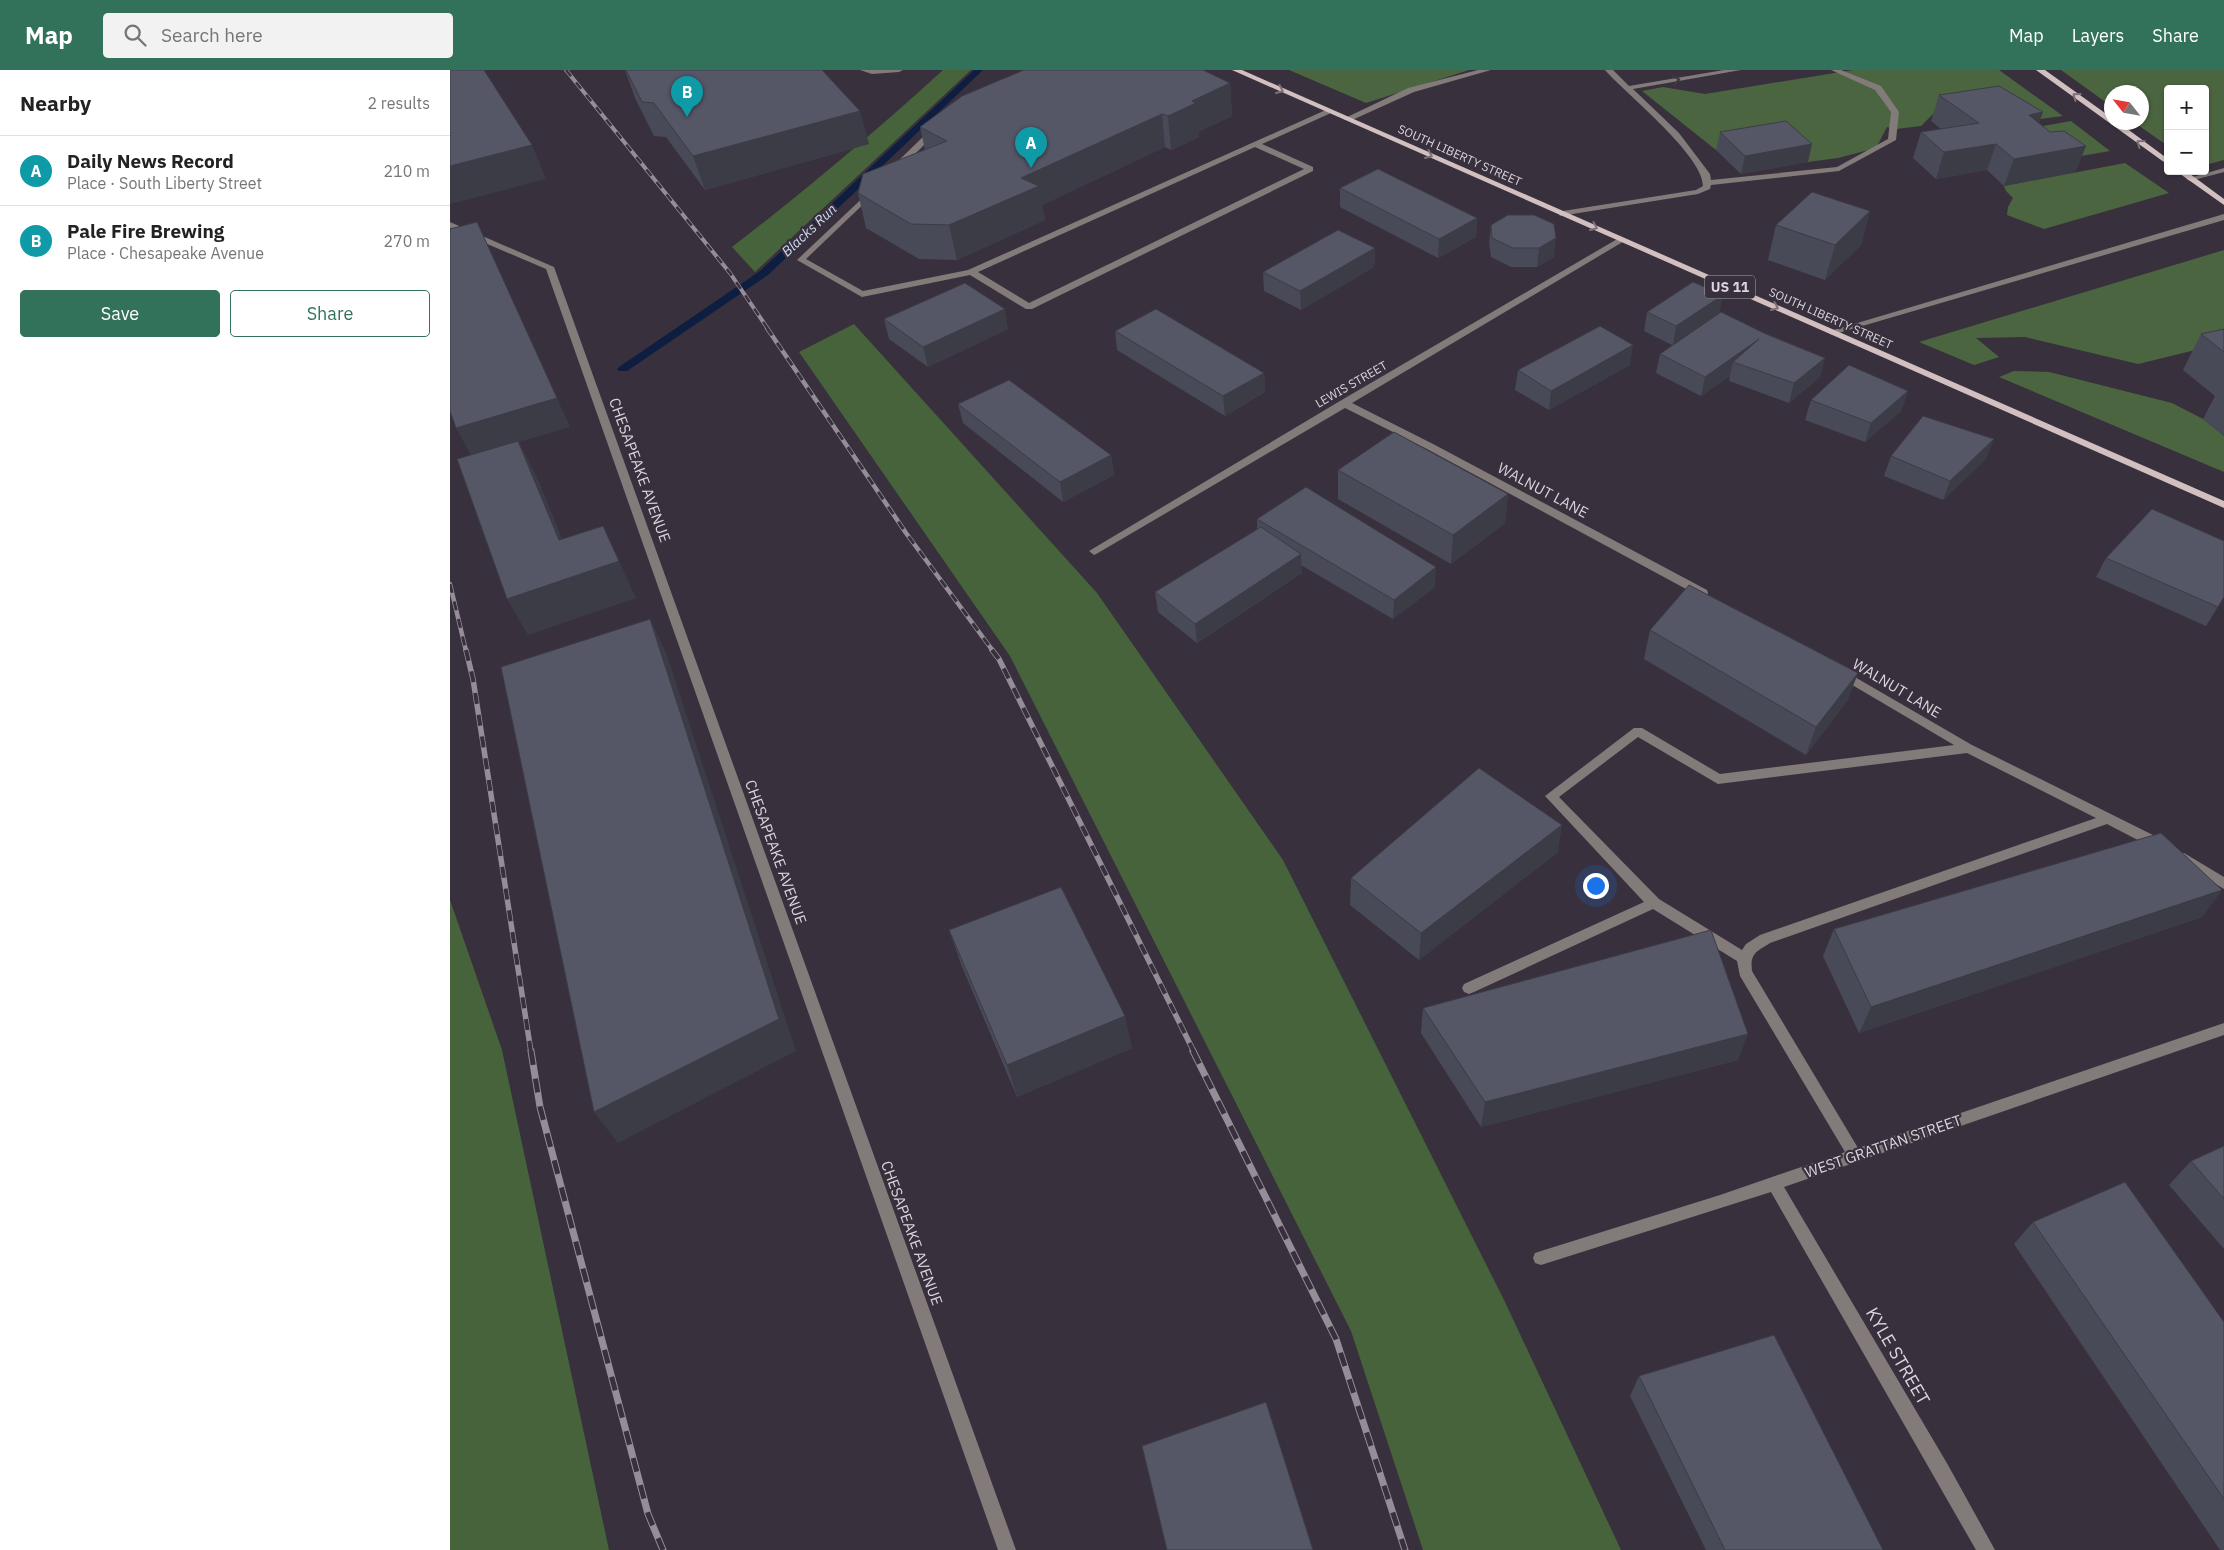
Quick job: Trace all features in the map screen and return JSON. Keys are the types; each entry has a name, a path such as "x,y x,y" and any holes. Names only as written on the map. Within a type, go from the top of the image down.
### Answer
{"main road":[{"path":"2040,70 2104,116"},
{"name":"SOUTH LIBERTY STREET","path":"1239,71 2224,505"},
{"path":"2123,130 2164,159"},
{"path":"2185,175 2224,203"}],"street":[{"path":"864,70 872,72 899,70"},
{"path":"1347,119 1411,90 1487,70"},
{"path":"1563,214 1698,192 1707,187 1707,176 1676,135 1609,70"},
{"path":"1628,88 1738,70"},
{"path":"1707,183 1839,169 1892,140 1895,112 1878,88 1836,70"},
{"path":"877,186 801,260 862,294 971,272 1328,111"},
{"path":"891,173 940,126"},
{"path":"971,272 1029,307 1310,169 1256,144"},
{"path":"2190,179 2224,170"},
{"path":"1832,332 2224,217"},
{"name":"CHESAPEAKE AVENUE","path":"450,225 550,267 1007,1550"},
{"name":"LEWIS STREET","path":"1094,551 1622,240"},
{"name":"WALNUT LANE","path":"1343,403 1431,447 1710,597"},
{"name":"WALNUT LANE","path":"1831,667 1968,748 2110,818 2172,851 2224,884"},
{"path":"1744,958 1654,903 1551,796 1638,730 1718,778 1968,748"},
{"path":"1855,1156 1745,972 1744,958 1751,948 1765,939 2110,818"},
{"path":"1469,988 1654,903"},
{"name":"WEST GRATTAN STREET","path":"1541,1258 1855,1156 2224,1029"},
{"name":"KYLE STREET","path":"1774,1183 1986,1550"}],"green space":[{"path":"943,70 971,70 755,272 732,247 839,161"},
{"path":"1289,70 1469,70 1366,103"},
{"path":"1853,70 1999,70 2063,116 2016,122 1936,111 1921,126 1896,129 1887,127 1876,148 1838,158 1808,162 1716,150 1642,91 1663,87 1705,94"},
{"path":"2061,70 2224,70 2224,160 2209,164 2209,85 2164,85 2164,143 2145,130 2149,130 2149,85 2104,85 2104,101"},
{"path":"2071,121 2110,151 2058,160 2026,129"},
{"path":"2125,163 2169,193 2044,229 2007,215 2008,207 2013,198 2004,186"},
{"path":"2224,250 2224,343 2138,364 2025,337 1976,338 1999,357 1974,365 1919,342"},
{"path":"854,324 1097,593 1283,860 1505,1302 1621,1550 1423,1550 1351,1331 1010,656 799,352"},
{"path":"2014,371 2049,372 2172,403 2203,419 2224,436 2224,472 1999,377"},
{"path":"450,900 502,1050 609,1550 450,1550"}],"building":[{"path":"450,70 484,70 532,145 450,166"},
{"path":"626,70 822,70 860,111 693,156 654,103 642,102"},
{"path":"1024,70 1203,70 1230,83 1192,101 1196,103 1168,116 1162,114 1021,178 1039,186 949,225 911,224 858,193 863,174 947,141 920,127 962,96"},
{"path":"1999,86 2043,112 2029,115 2050,132 2064,131 2086,146 2014,159 1996,144 1944,152 1921,132 1979,123 1939,95"},
{"path":"1786,121 1812,144 1745,156 1720,132"},
{"path":"1378,169 1477,218 1439,239 1340,188"},
{"path":"1812,192 1870,211 1835,245 1776,225"},
{"path":"1508,215 1534,215 1554,224 1556,238 1539,248 1513,248 1492,238 1491,225"},
{"path":"477,222 557,398 456,428 450,411 450,229"},
{"path":"1338,230 1375,248 1300,291 1263,272"},
{"path":"1693,282 1723,295 1676,326 1647,312"},
{"path":"965,283 1005,309 923,347 884,319"},
{"path":"1156,309 1264,373 1223,396 1115,331"},
{"path":"1721,312 1766,334 1825,358 1794,383 1733,362 1759,339 1705,377 1660,354"},
{"path":"1600,326 1633,345 1551,391 1518,370"},
{"path":"2224,329 2224,352 2201,334"},
{"path":"1849,365 1908,391 1871,423 1811,400"},
{"path":"1009,380 1111,455 1060,482 958,404"},
{"path":"1923,416 1994,439 1950,481 1891,456"},
{"path":"1394,432 1508,494 1453,535 1338,470"},
{"path":"518,441 559,540 603,526 619,561 507,599 457,459"},
{"path":"1306,487 1436,567 1394,600 1257,519"},
{"path":"2152,509 2224,541 2224,597 2218,607 2106,558"},
{"path":"1261,527 1301,554 1195,624 1155,592"},
{"path":"1689,585 1858,673 1816,727 1650,630"},
{"path":"650,619 779,1019 594,1112 501,667"},
{"path":"1479,768 1562,825 1421,933 1351,878"},
{"path":"2161,833 2222,890 1871,1007 1834,929"},
{"path":"1061,887 1125,1016 1007,1065 949,930"},
{"path":"1711,930 1748,1034 1485,1102 1423,1008"},
{"path":"2224,1146 2224,1199 2191,1161"},
{"path":"2125,1182 2224,1322 2224,1499 2033,1222"},
{"path":"1774,1335 1883,1550 1725,1550 1639,1376"},
{"path":"1266,1402 1313,1550 1167,1550 1142,1446"}],"waterway":[{"name":"Blacks Run","path":"623,369 764,273 979,70"}],"railway":[{"path":"566,70 730,273 768,329"},
{"path":"767,328 906,533 993,651"},
{"path":"450,584 466,651"},
{"path":"466,650 473,679 531,1052"},
{"path":"992,650 999,659 1194,1052"},
{"path":"531,1051 540,1107 648,1514 663,1550"},
{"path":"1193,1051 1336,1339 1405,1550"}],"place":[{"name":"Pale Fire Brewing","path":"687,117"},
{"name":"Daily News Record","path":"1031,168"}]}
